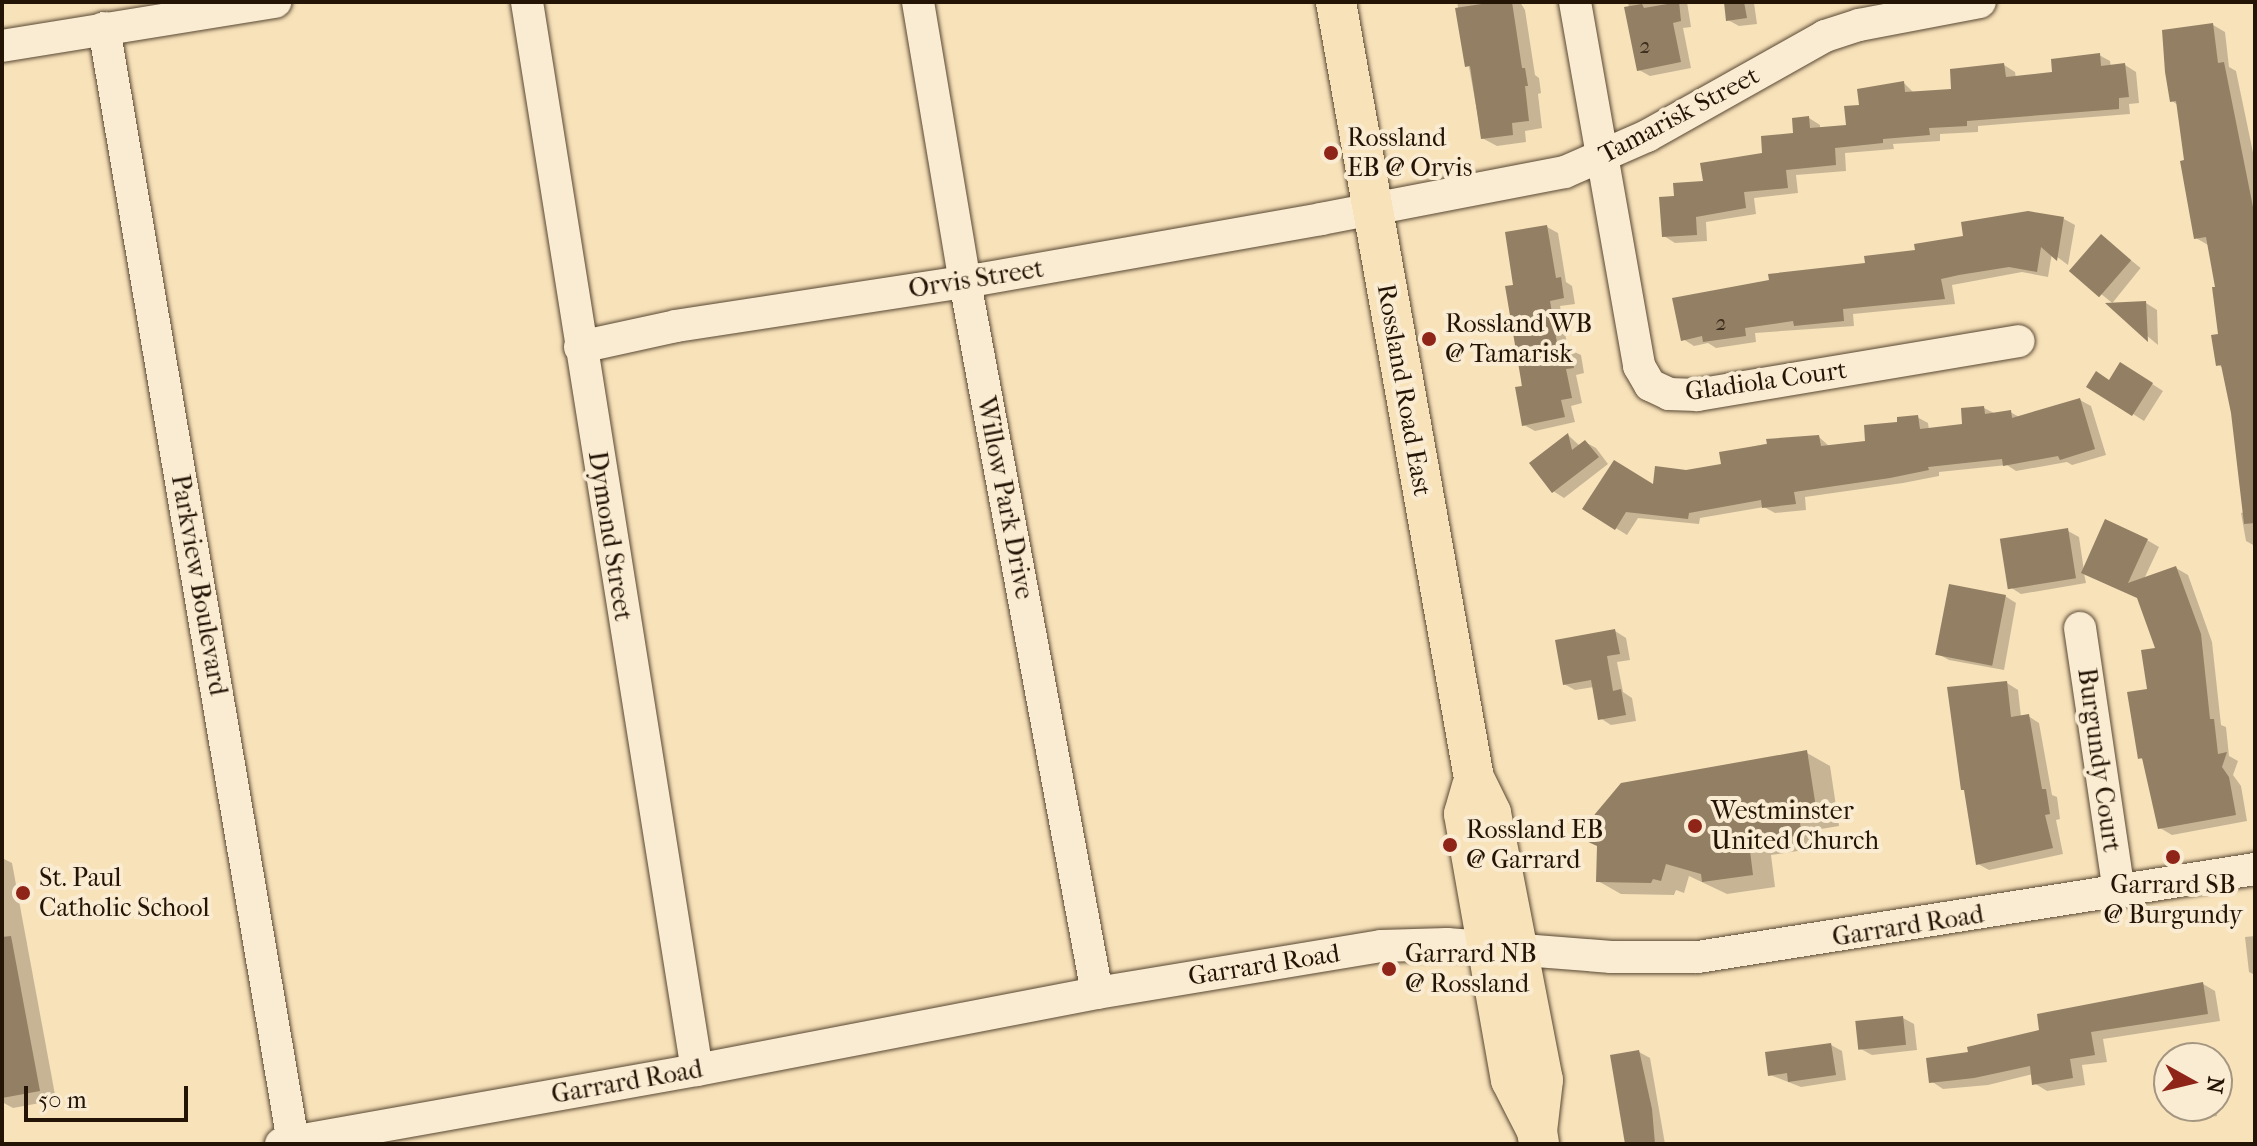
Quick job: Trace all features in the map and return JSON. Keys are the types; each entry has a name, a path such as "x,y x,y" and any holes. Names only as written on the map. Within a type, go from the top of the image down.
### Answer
{"main road":[{"name":"Rossland Road East","path":"1336,2 1474,778 1491,813 1503,950 1543,1080 1538,1138"}],"street":[{"path":"2,46 104,28 162,23 275,2"},
{"name":"Dymond Street","path":"527,2 697,1070"},
{"name":"Willow Park Drive","path":"918,2 965,282 1097,993"},
{"name":"Gladiola Court","path":"1575,2 1639,366 1650,385 1669,394 1697,395 2018,341"},
{"name":"Tamarisk Street","path":"1372,210 1565,172 1601,159 1825,36 1859,25 1977,2"},
{"name":"Parkview Boulevard","path":"104,28 287,1143"},
{"name":"Orvis Street","path":"580,347 676,326 965,282 1372,210"},
{"name":"Burgundy Court","path":"2080,628 2119,892"},
{"name":"Garrard Road","path":"287,1143 421,1132 697,1070 1097,993 1381,946 1447,944 1611,957 1698,957 2255,869"}],"building":[{"path":"1512,2 1522,68 1525,68 1528,86 1525,86 1529,121 1512,123 1513,135 1481,139 1470,66 1465,67 1455,8"},
{"path":"1679,2 1681,21 1673,23 1681,62 1637,71 1624,7 1642,4 1644,8"},
{"path":"1724,2 1744,2 1747,18 1726,21"},
{"path":"2213,23 2218,63 2224,62 2255,217 2255,523 2244,524 2231,413 2221,365 2216,366 2211,335 2218,334 2212,287 2215,287 2206,237 2194,239 2180,161 2184,160 2176,101 2170,102 2165,72 2162,30"},
{"path":"2100,53 2101,66 2125,63 2129,97 2119,98 2119,109 1967,121 1967,126 1929,128 1930,135 1883,139 1883,143 1835,148 1836,165 1786,170 1788,188 1744,192 1746,208 1696,217 1697,235 1662,237 1659,197 1674,196 1673,183 1703,181 1700,163 1762,153 1761,136 1793,133 1792,118 1809,116 1810,128 1846,125 1844,106 1859,105 1857,89 1904,81 1905,92 1951,89 1950,69 2004,63 2006,77 2052,72 2051,59"},
{"path":"2028,211 2064,217 2057,261 2041,247 2037,272 2009,267 1959,275 1941,279 1945,299 1843,309 1844,321 1794,326 1793,321 1745,328 1746,336 1703,342 1702,336 1681,341 1672,298 1769,280 1768,274 1865,263 1864,256 1915,250 1914,244 1963,236 1961,222"},
{"path":"1547,225 1556,278 1561,277 1564,298 1550,301 1558,349 1570,347 1574,368 1566,369 1572,398 1561,400 1565,417 1522,426 1515,387 1522,386 1505,286 1513,285 1505,232"},
{"path":"2101,234 2131,260 2099,297 2069,271"},
{"path":"2146,301 2148,342 2105,303"},
{"path":"2120,362 2153,383 2132,416 2086,387 2096,371 2109,380"},
{"path":"2080,398 2095,449 2060,460 2058,456 2003,466 2002,459 1928,467 1929,470 1890,478 1794,492 1796,504 1762,508 1761,500 1689,513 1688,519 1626,512 1615,530 1582,509 1614,460 1653,484 1655,466 1686,470 1721,464 1719,452 1767,444 1766,439 1819,435 1821,446 1865,441 1864,425 1897,422 1897,417 1918,415 1920,429 1962,424 1961,408 1984,406 1985,414 2011,410 2012,418"},
{"path":"1568,433 1572,450 1585,440 1599,457 1552,493 1529,463"},
{"path":"2105,519 2148,539 2128,583 2176,566 2201,634 2210,719 2214,719 2218,754 2227,752 2222,767 2229,777 2236,815 2158,829 2142,758 2138,759 2127,692 2147,689 2141,650 2155,648 2137,598 2081,573"},
{"path":"2068,528 2076,578 2008,589 2000,539"},
{"path":"1949,584 2006,595 1992,666 1935,655"},
{"path":"1615,629 1620,654 1607,656 1613,691 1621,689 1626,715 1598,720 1591,680 1563,685 1555,640"},
{"path":"2007,681 2011,717 2029,714 2042,789 2046,789 2050,814 2045,815 2053,848 1976,865 1964,790 1961,790 1947,687"},
{"name":"Westminster United Church","path":"1807,750 1817,814 1799,817 1802,835 1749,843 1753,875 1702,882 1701,874 1666,864 1661,881 1596,882 1597,846 1584,840 1595,814 1621,783"},
{"path":"11,936 40,1091 2,1098 2,937"},
{"path":"2203,982 2208,1014 2091,1032 2095,1055 2070,1059 2073,1078 2032,1085 2030,1066 1974,1078 1929,1083 1926,1058 1968,1052 1967,1047 2039,1030 2037,1014"},
{"path":"1903,1016 1906,1045 1858,1050 1855,1021"},
{"path":"1831,1043 1836,1075 1788,1082 1787,1073 1768,1076 1765,1052"},
{"path":"1639,1050 1652,1109 1655,1144 1625,1144 1610,1055"}],"place":[{"name":"Rossland EB @ Orvis","path":"1331,153"},
{"name":"Rossland WB @ Tamarisk","path":"1429,339"},
{"name":"Westminster United Church","path":"1695,826"},
{"name":"Rossland EB @ Garrard","path":"1450,845"},
{"name":"Garrard SB @ Burgundy","path":"2173,857"},
{"name":"St. Paul Catholic School","path":"23,893"},
{"name":"Garrard NB @ Rossland","path":"1389,969"}]}
